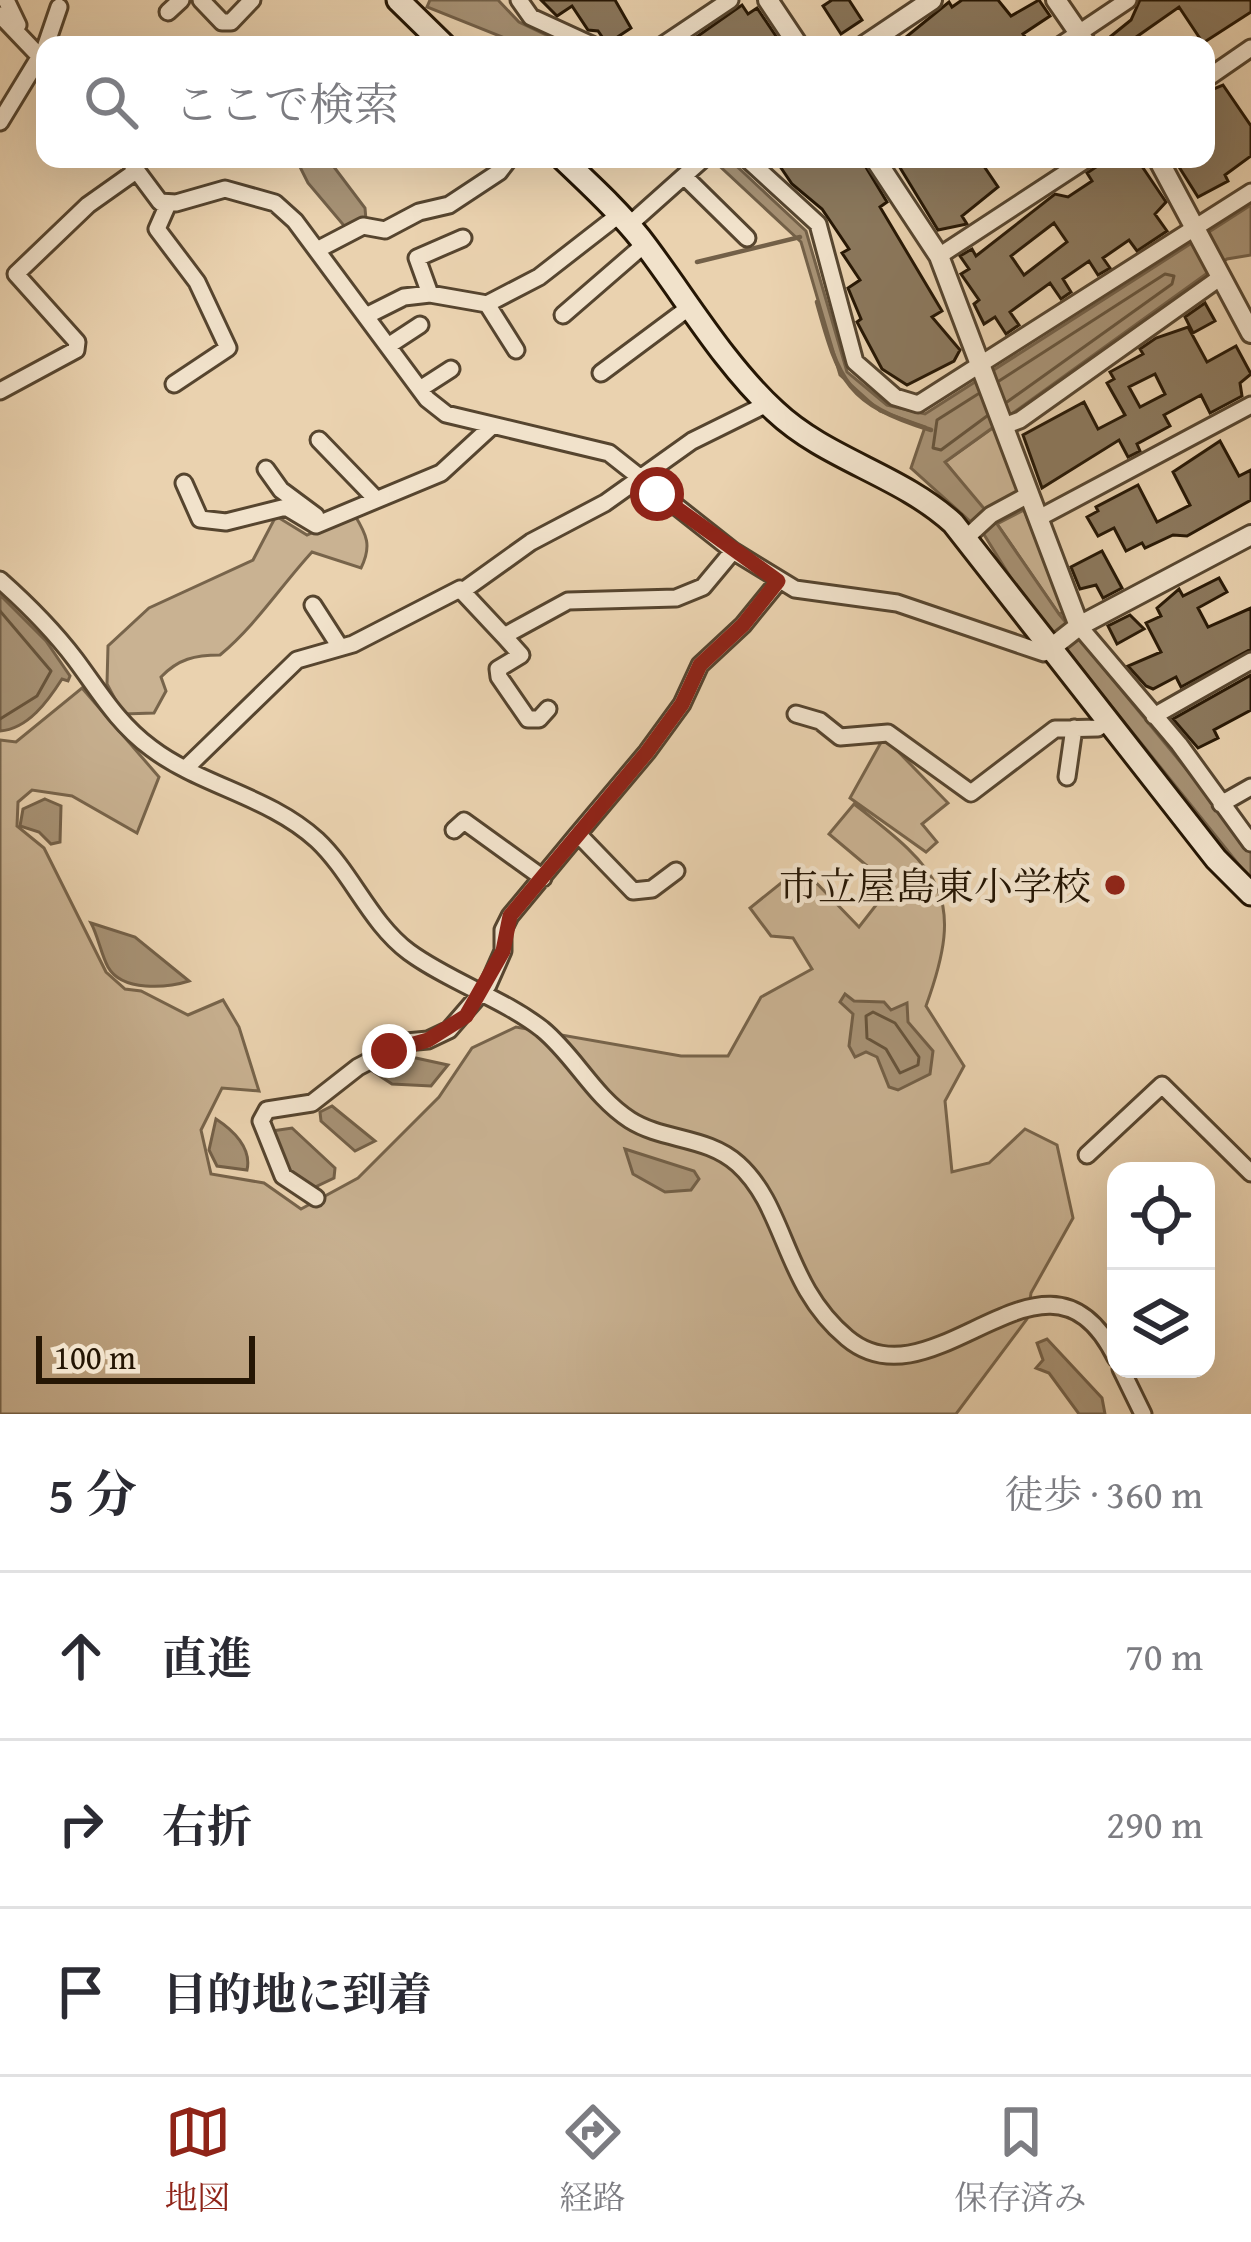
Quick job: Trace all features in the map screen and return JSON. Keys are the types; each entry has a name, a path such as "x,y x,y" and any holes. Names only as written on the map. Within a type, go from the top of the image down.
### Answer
{"main road":[{"path":"398,0 435,36"},
{"path":"571,168 644,244 767,404 814,442 910,489 971,534 1216,859 1251,894"}],"street":[{"path":"6,0 25,38"},
{"path":"168,12 182,0"},
{"path":"202,0 222,22 231,22 252,0"},
{"path":"676,36 730,0"},
{"path":"767,0 792,36"},
{"path":"878,36 932,0"},
{"path":"1056,0 1081,36"},
{"path":"1086,36 1128,0"},
{"path":"522,1 531,17 572,36"},
{"path":"50,36 59,7"},
{"path":"0,14 36,47"},
{"path":"1215,73 1251,48"},
{"path":"0,122 36,66"},
{"path":"0,391 76,350 77,342 16,274 129,168"},
{"path":"134,168 154,196 168,204 212,191 251,193 286,211 419,389 446,414 599,448 778,581 822,596 897,603 1044,653 1079,626 1251,535"},
{"path":"316,250 363,226 385,230 418,212 449,205 502,168"},
{"path":"366,316 404,297 430,294 487,304 539,277 693,168"},
{"path":"757,168 818,224 855,362 895,397 918,404 982,370 1251,192"},
{"path":"886,168 939,256 1079,626 1251,843"},
{"path":"939,256 1073,168"},
{"path":"1163,168 1251,334"},
{"path":"684,176 721,224 747,238"},
{"path":"168,204 158,229 197,282 228,348 174,384"},
{"path":"430,294 417,258 463,238"},
{"path":"563,315 644,244"},
{"path":"1003,424 1219,273"},
{"path":"487,304 516,350"},
{"path":"601,373 691,306"},
{"path":"388,346 420,325"},
{"path":"419,389 451,369"},
{"path":"186,768 297,660 340,647 464,590 686,444 767,404"},
{"path":"1039,518 1251,405"},
{"path":"184,483 200,518 226,522 286,508 316,525 441,473 491,427"},
{"path":"319,440 375,498"},
{"path":"266,469 281,490 323,522"},
{"path":"971,534 991,515 1030,494"},
{"path":"504,636 568,601 676,598 692,593 733,551"},
{"path":"0,580 52,631 117,718 156,752 294,822 332,857 403,948 544,1031 592,1087 636,1124 719,1150 736,1162 754,1180 819,1314 855,1345 879,1353 925,1351 1035,1306 1061,1302 1097,1324 1107,1342"},
{"path":"316,1198 284,1177 261,1120 267,1110 312,1103 358,1067 406,1042 428,1040 449,1030 481,994 503,951 510,916 647,752 682,704 700,665 743,625 778,581"},
{"path":"464,590 521,655 498,669 528,719 539,719 548,709"},
{"path":"313,605 340,647"},
{"path":"1154,716 1251,662"},
{"path":"796,714 820,721 840,737 888,733 971,793 1055,729 1098,728 1108,720"},
{"path":"1067,777 1074,728"},
{"path":"1221,804 1251,787"},
{"path":"454,830 464,821 543,878"},
{"path":"578,834 633,891 652,889 676,871"},
{"path":"1087,1155 1162,1085 1251,1173"},
{"path":"1125,1378 1143,1414"}],"shaded area":[{"path":"994,427 1019,492 984,512 945,462"},
{"path":"1024,510 1065,612 1059,614 997,524"},
{"path":"354,514 366,541 361,568 312,552 220,655 188,659 161,677 166,691 154,713 123,714 107,684 108,646 149,608 253,560 276,516 307,535"},
{"path":"82,688 159,777 137,833 72,796 32,790 18,802 17,826 44,848 106,972 125,989 141,991 188,1015 223,1000 239,1027 259,1091 222,1088 201,1130 211,1174 264,1183 301,1209 358,1178 439,1097 472,1048 516,1027 681,1056 728,1056 761,997 812,969 793,938 771,936 750,908 801,867 859,927 891,886 829,834 854,804 926,868 944,911 944,937 926,1006 964,1066 945,1101 952,1172 989,1163 1025,1129 1057,1145 1073,1218 1031,1293 1027,1319 956,1414 0,1414 0,740 16,742"},
{"path":"884,737 948,803 922,824 937,842 926,852 850,798"}],"water":[{"path":"430,0 498,0 519,22 548,36 500,36 427,7"},
{"path":"300,168 335,168 365,208 366,220 346,228"},
{"path":"722,168 739,168 806,231 847,372 887,405 925,414 1251,205 1251,255 1227,259 945,462 997,524 1059,614 1251,848 1251,880 1019,591 983,533 911,468 925,427 880,411 840,375 801,242"},
{"path":"0,595 46,641 70,676 68,681 62,679 28,719 0,731"},
{"path":"45,799 61,806 60,842 51,844 39,832 20,826 23,809"},
{"path":"91,923 135,937 189,981 157,986 123,981 108,967"},
{"path":"845,994 854,1001 884,1002 891,1010 907,1003 908,1022 933,1051 930,1074 898,1090 889,1087 877,1057 866,1052 855,1057 849,1046 853,1014 840,1002"},
{"path":"402,1055 448,1065 431,1086 392,1084 372,1071"},
{"path":"332,1106 375,1141 355,1151 321,1121 320,1112"},
{"path":"216,1119 244,1147 247,1170 217,1166 209,1150"},
{"path":"292,1128 335,1168 334,1178 313,1188 287,1171 272,1131"},
{"path":"625,1149 694,1171 699,1179 691,1190 665,1192 633,1174"},
{"path":"1047,1339 1102,1398 1105,1414 1079,1414 1049,1373 1036,1368 1043,1360 1037,1343"}],"building":[{"path":"541,0 615,0 631,28 619,36 601,36 588,30 572,6 557,16"},
{"path":"832,0 849,0 862,20 841,34 823,6"},
{"path":"962,0 998,0 1011,16 1039,0 1050,16 1024,36 907,36 949,2 952,7"},
{"path":"1140,0 1251,0 1251,12 1214,36 1198,36 1179,7 1138,36 1111,36 1131,20"},
{"path":"742,5 748,14 757,8 776,36 698,36"},
{"path":"1223,85 1251,126 1251,156 1225,175 1228,181 1198,197 1180,168 1215,168 1215,88"},
{"path":"781,168 866,168 887,202 880,207 942,311 932,317 960,350 954,361 907,385 882,369 857,322 861,319 848,288 860,280 842,253 849,249 822,209"},
{"path":"900,168 985,168 998,187 962,216 967,224 938,230"},
{"path":"1094,168 1143,168 1166,202 1155,214 1167,231 1137,251 1129,240 1103,258 1110,268 1098,275 1089,261 1063,279 1071,292 1061,299 1050,283 1010,312 1019,325 1006,334 995,317 984,324 974,304 979,300 961,274 969,269 960,256 972,249 976,256 1055,194 1068,197 1092,181 1087,173","holes":["1054,223 1067,242 1024,275 1011,256"]},
{"path":"1205,303 1215,321 1193,333 1185,317"},
{"path":"1188,327 1207,362 1236,346 1251,374 1240,383 1242,396 1210,413 1201,395 1164,415 1170,426 1137,444 1140,451 1128,457 1119,440 1042,488 1023,435 1084,402 1098,429 1125,415 1107,383 1114,379 1110,372 1143,354 1140,349","holes":["1155,374 1165,394 1140,407 1129,387"]},
{"path":"1220,441 1239,476 1251,470 1251,500 1187,536 1173,535 1145,548 1142,543 1126,551 1114,528 1098,536 1087,517 1098,511 1096,507 1138,485 1157,522 1190,505 1173,472"},
{"path":"1102,551 1122,588 1103,598 1096,585 1080,589 1071,567"},
{"path":"1219,578 1227,592 1198,608 1208,627 1251,608 1251,649 1181,687 1176,677 1153,689 1146,686 1128,666 1161,652 1146,623 1161,616 1157,608 1179,589 1183,596"},
{"path":"1130,615 1144,629 1117,644 1108,626"},
{"path":"1251,675 1251,710 1214,730 1218,738 1198,748 1173,719"}],"waterway":[{"path":"697,262 800,237"},
{"path":"817,302 832,352 851,386 881,410 931,430"}],"place":[{"name":"市立屋島東小学校","path":"1115,885"}],"route":[{"path":"389,1051 406,1042 428,1040 466,1016 488,985 503,951 503,930 510,916 647,752 682,704 700,665 743,625 778,581 657,494"}]}
